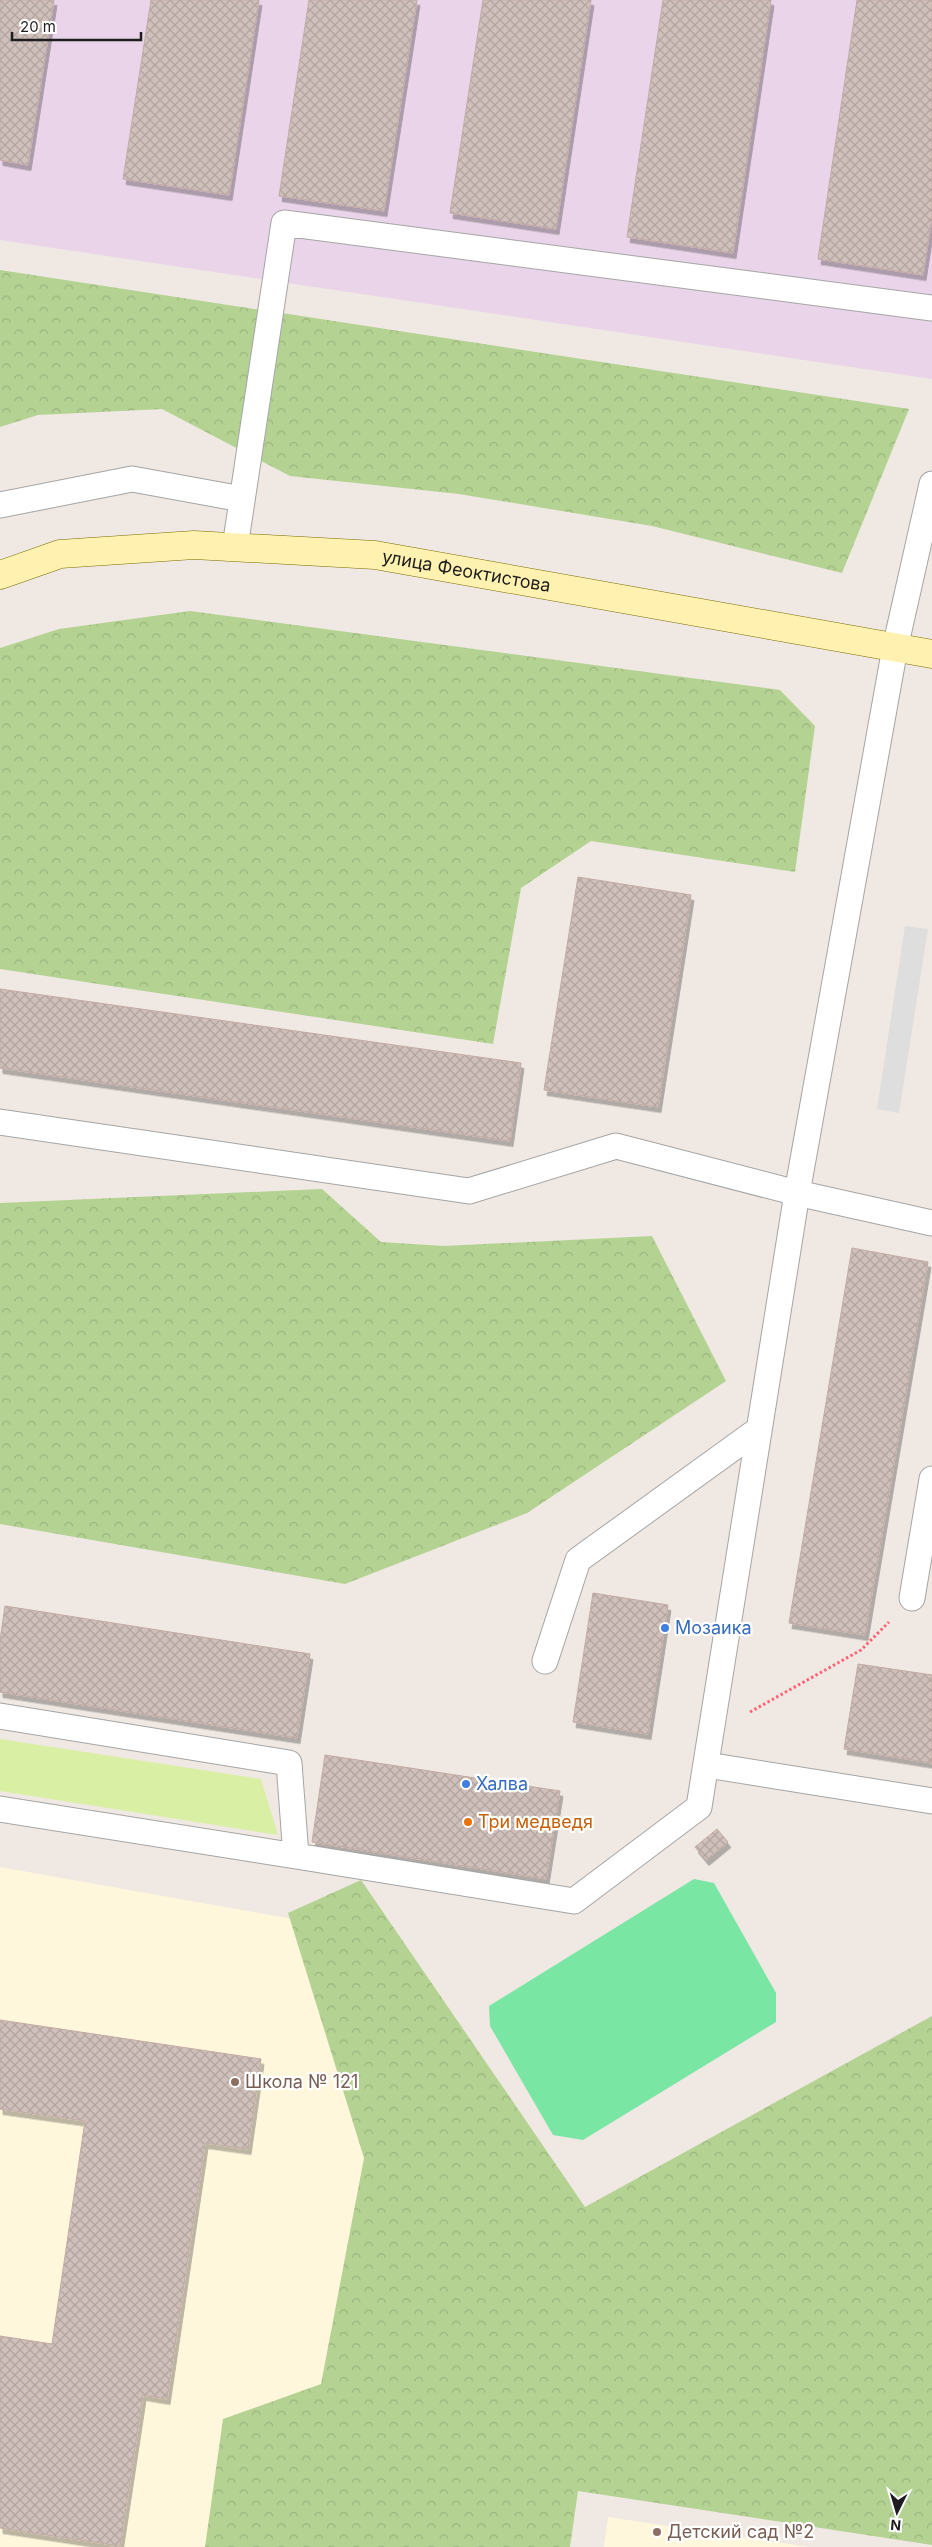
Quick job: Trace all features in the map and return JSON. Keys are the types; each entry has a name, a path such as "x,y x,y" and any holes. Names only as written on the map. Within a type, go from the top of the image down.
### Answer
{"street":[{"name":"улица Феоктистова","path":"0,575 60,554 194,545 375,555 932,654"}],"lane":[{"path":"234,547 284,223 932,308"},
{"path":"0,505 132,479 242,499"},
{"path":"0,1809 574,1901 699,1807 713,1733 758,1430 797,1194 895,648 932,484"},
{"path":"0,1122 469,1190 616,1146 797,1194 932,1223"},
{"path":"545,1661 578,1560 758,1430"},
{"path":"912,1598 932,1479"},
{"path":"0,1716 289,1763 296,1856"},
{"path":"707,1765 932,1801"}],"path":[{"path":"713,1733 861,1650 912,1598"}],"shaded area":[{"path":"0,0 932,0 932,379 0,240"},
{"path":"905,926 928,929 899,1113 877,1109"},
{"name":"Школа № 121","path":"0,1867 378,1934 355,2547 0,2547"},
{"name":"Детский сад №2","path":"608,2517 809,2547 604,2547"}],"green space":[{"path":"0,270 909,409 842,573 652,526 459,494 290,476 162,409 38,415 0,427"},
{"path":"190,611 780,690 815,726 795,872 591,841 521,888 493,1044 0,969 0,648 59,629"},
{"path":"322,1189 381,1242 444,1246 652,1236 726,1381 527,1513 345,1584 0,1524 0,1203"},
{"path":"0,1739 261,1779 278,1835 0,1791"},
{"path":"694,1879 714,1883 776,1993 776,2022 583,2140 553,2135 490,2026 489,2006"},
{"path":"361,1880 585,2207 932,2016 932,2545 578,2491 570,2547 205,2547 223,2419 321,2384 364,2158 288,1913"}],"building":[{"path":"0,0 54,0 28,165 0,160"},
{"path":"151,0 259,0 229,195 123,179"},
{"path":"309,0 417,0 384,211 279,196"},
{"path":"483,0 591,0 556,229 450,213"},
{"path":"663,0 771,0 733,253 627,237"},
{"path":"857,0 932,0 932,217 923,275 818,259"},
{"path":"578,877 691,895 658,1107 544,1090"},
{"path":"0,989 521,1063 510,1141 0,1068"},
{"path":"852,1248 928,1262 865,1635 789,1623"},
{"path":"593,1593 668,1605 648,1734 573,1722"},
{"path":"5,1606 310,1654 297,1738 0,1692 0,1640"},
{"path":"858,1664 932,1675 932,1763 844,1749"},
{"path":"325,1755 560,1791 546,1879 312,1842"},
{"path":"717,1829 728,1842 706,1860 695,1847"},
{"path":"0,2020 261,2059 248,2149 205,2143 167,2399 143,2395 120,2546 0,2528 0,2336 52,2344 85,2121 0,2109"}],"place":[{"name":"Мозаика","path":"665,1628"},
{"name":"Халва","path":"466,1784"},
{"name":"Три медведя","path":"468,1822"},
{"name":"Школа № 121","path":"235,2082"},
{"name":"Детский сад №2","path":"657,2532"}]}
